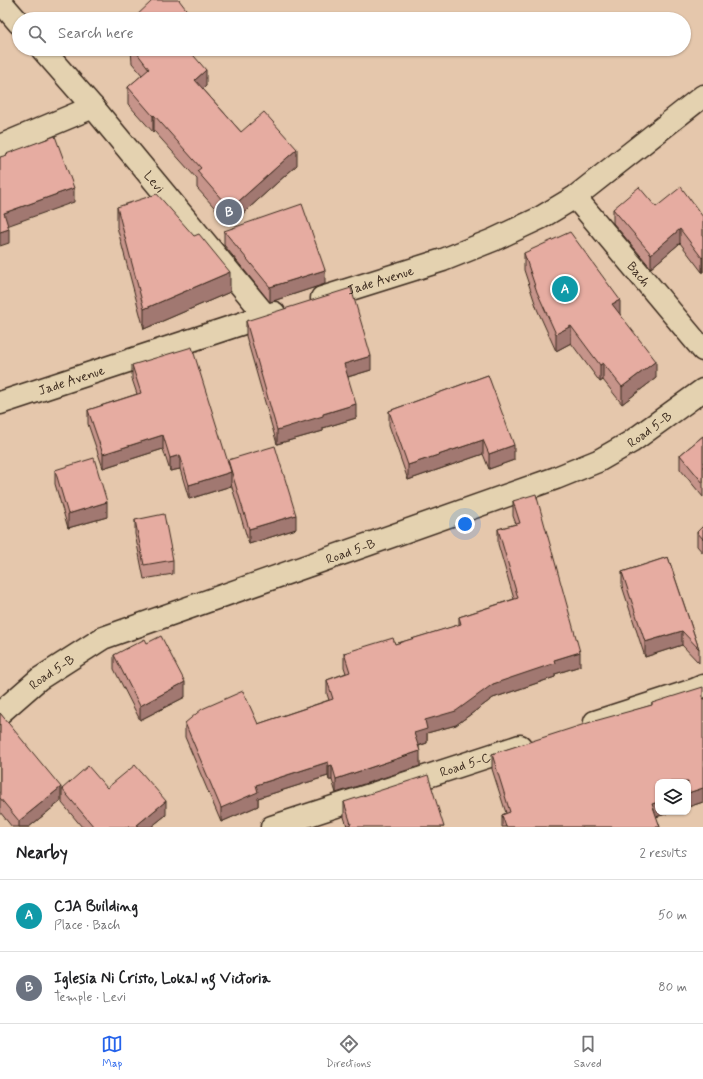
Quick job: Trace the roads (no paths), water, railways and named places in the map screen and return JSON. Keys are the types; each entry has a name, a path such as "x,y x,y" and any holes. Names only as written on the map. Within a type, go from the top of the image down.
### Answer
{"street":[{"path":"0,1 12,15"},
{"name":"Levi","path":"48,56 93,107 266,316"},
{"name":"Jade Avenue","path":"0,403 443,260 493,240 540,218 575,197 703,96"},
{"path":"0,146 93,107"},
{"name":"Bach","path":"575,197 703,350"},
{"name":"Road 5-B","path":"0,713 39,679 103,638 598,461 631,442 703,390"},
{"path":"574,729 703,686"},
{"name":"Road 5-C","path":"272,827 536,741"}],"place":[{"name":"Iglesia Ni Cristo, Lokal ng Victoria","path":"229,212"},
{"name":"CJA Building","path":"565,289"}]}
